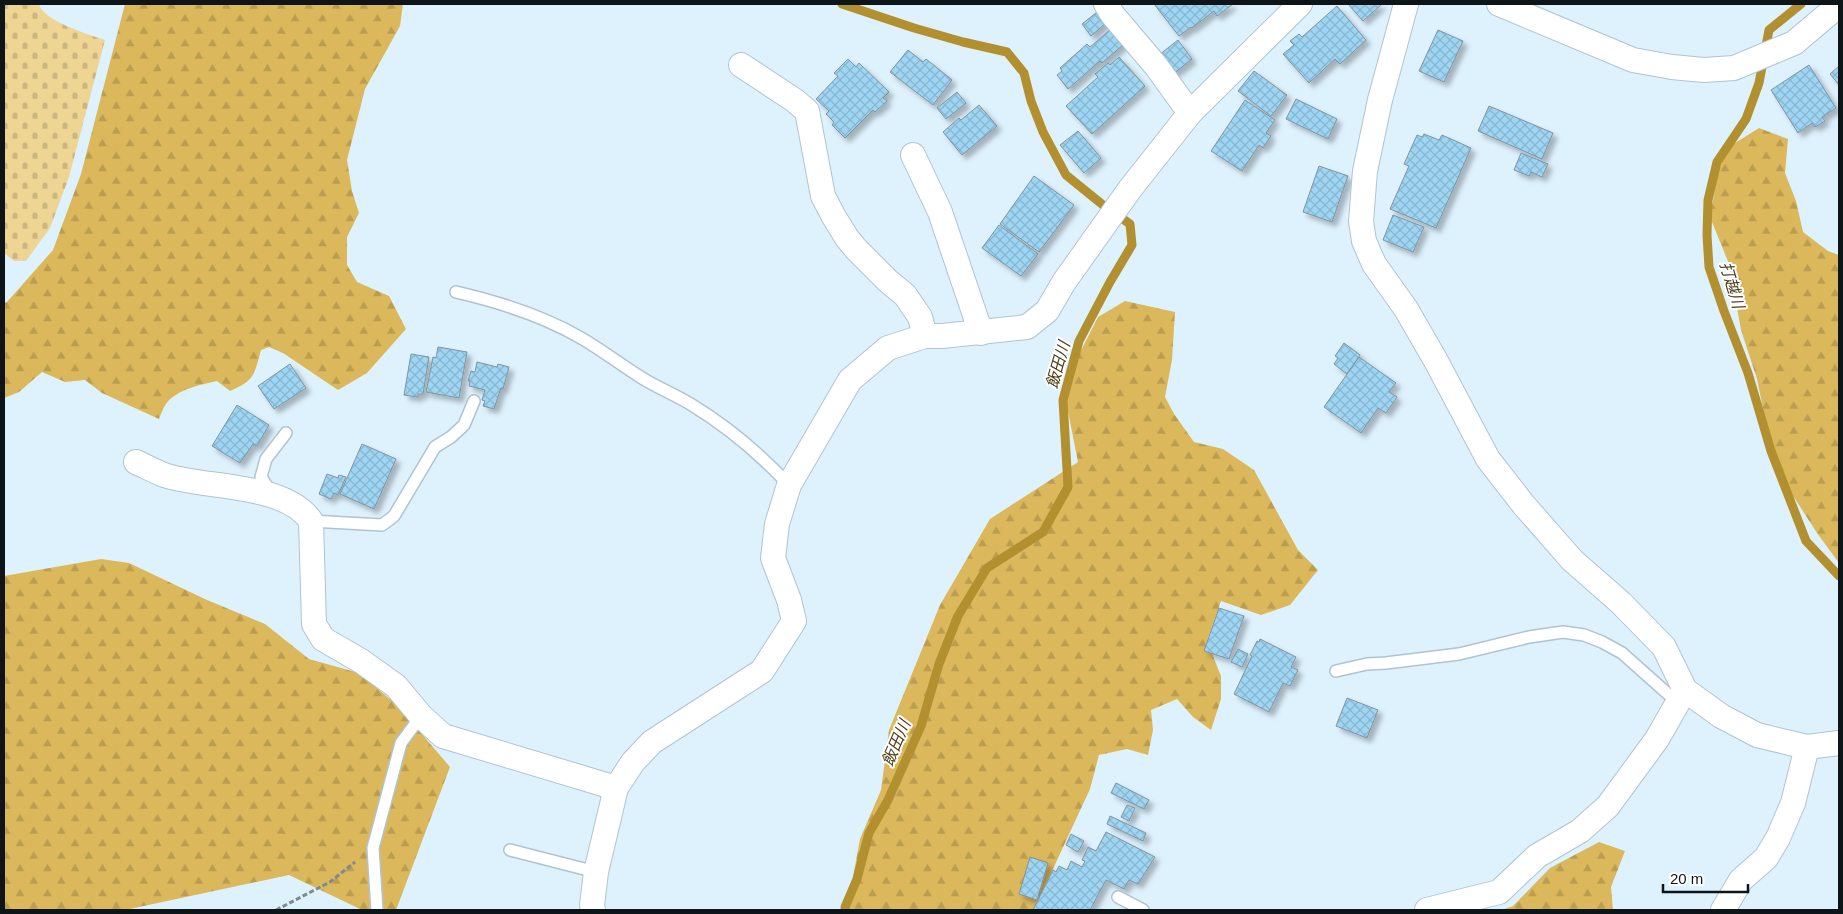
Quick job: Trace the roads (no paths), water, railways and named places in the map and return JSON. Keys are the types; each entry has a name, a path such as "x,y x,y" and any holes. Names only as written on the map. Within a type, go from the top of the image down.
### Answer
{"street":[{"path":"1106,4 1112,14 1156,66 1190,113"},
{"path":"593,910 596,872 616,788 633,762 652,742 762,671 794,621 789,600 773,558 777,524 789,485 850,380 888,348 925,336 1027,327 1047,311 1064,282 1130,189 1190,113 1300,4"},
{"path":"1406,4 1380,100 1365,171 1361,221 1364,241 1374,264 1406,309 1436,361 1488,459 1523,504 1572,560 1621,603 1664,647 1681,696 1757,735 1807,746 1839,743"},
{"path":"1499,4 1632,60 1704,70 1734,68 1794,43 1839,5"},
{"path":"740,65 794,100 807,111 823,196 834,217 856,249 888,282 905,295 920,317 925,336"},
{"path":"913,155 940,212 981,332"},
{"path":"136,462 164,475 272,495 304,512 311,521 314,624 322,640 361,661 396,686 421,716 443,736 616,788"},
{"path":"1427,910 1498,892 1537,856 1580,831 1608,806 1657,739 1681,696"},
{"path":"1723,910 1741,880 1766,858 1778,838 1793,803 1807,746"}],"lane":[{"path":"456,292 530,313 581,338 642,378 692,404 767,461 789,485"},
{"path":"311,521 382,525 394,516 435,447 451,437 464,425 474,402"},
{"path":"272,495 261,478 266,459 286,433"},
{"path":"1336,671 1367,664 1459,654 1529,637 1563,632 1584,635 1602,642 1622,653 1681,696"},
{"path":"377,910 373,848 402,742 421,716"},
{"path":"510,850 596,872"},
{"path":"1118,896 1143,910"}],"waterway":[{"name":"飯田川","path":"842,4 914,28 1007,52 1024,73 1031,101 1043,132 1066,175 1130,224 1132,245 1079,341 1063,400 1068,487 1043,532 987,568 958,616 939,664 921,726 888,800 869,833 857,879 845,907 846,910"},
{"name":"打越川","path":"1801,4 1769,30 1759,83 1746,119 1717,162 1708,200 1707,235 1709,267 1748,373 1771,451 1806,541 1839,576"}]}
